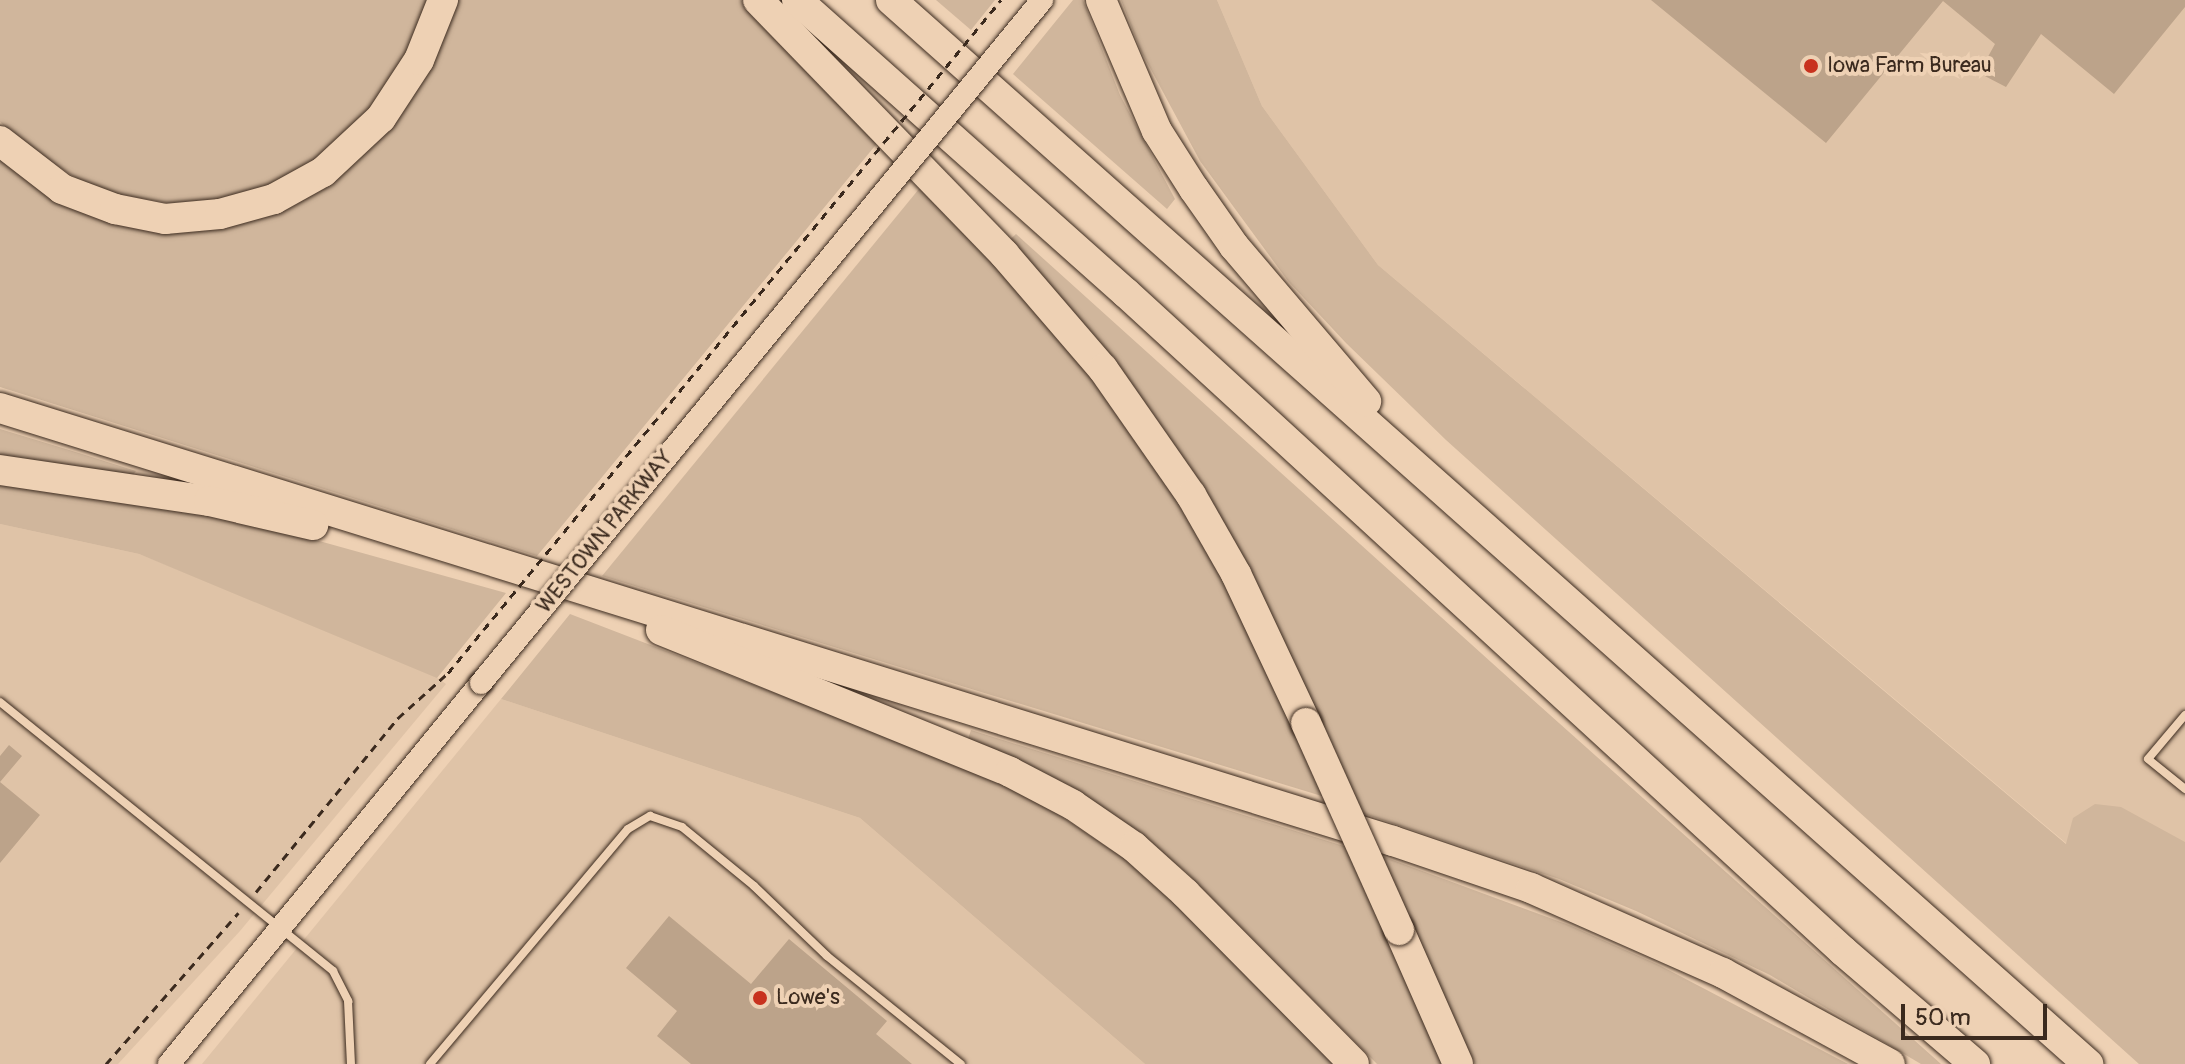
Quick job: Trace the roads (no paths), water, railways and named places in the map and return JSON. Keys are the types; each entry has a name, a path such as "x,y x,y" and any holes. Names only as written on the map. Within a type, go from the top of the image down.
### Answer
{"highway":[{"path":"0,141 62,189 115,209 165,219 220,214 274,199 334,164 381,118 419,60 443,0"},
{"path":"758,0 1004,254 1103,369 1199,508 1236,574 1306,723 1458,1064"},
{"path":"797,0 1126,293 1808,919 1975,1064"},
{"path":"891,0 2088,1064"},
{"path":"1101,0 1157,131 1234,246 1320,350 1491,534"},
{"path":"0,408 512,566 1531,888 1723,973 1890,1064"},
{"path":"0,470 209,501 386,544 431,541"},
{"path":"512,566 1010,772 1073,805 1154,865 1354,1064"}],"street":[{"name":"WESTOWN PARKWAY","path":"169,1064 1042,0"}],"lane":[{"path":"0,702 280,929 344,986 351,1064"},
{"path":"2185,715 2148,759 2185,789"},
{"path":"430,1064 628,829 650,816 682,827 754,886 827,956 961,1064"}],"place":[{"name":"Iowa Farm Bureau","path":"1811,66"},
{"name":"Lowe's","path":"760,998"}]}
